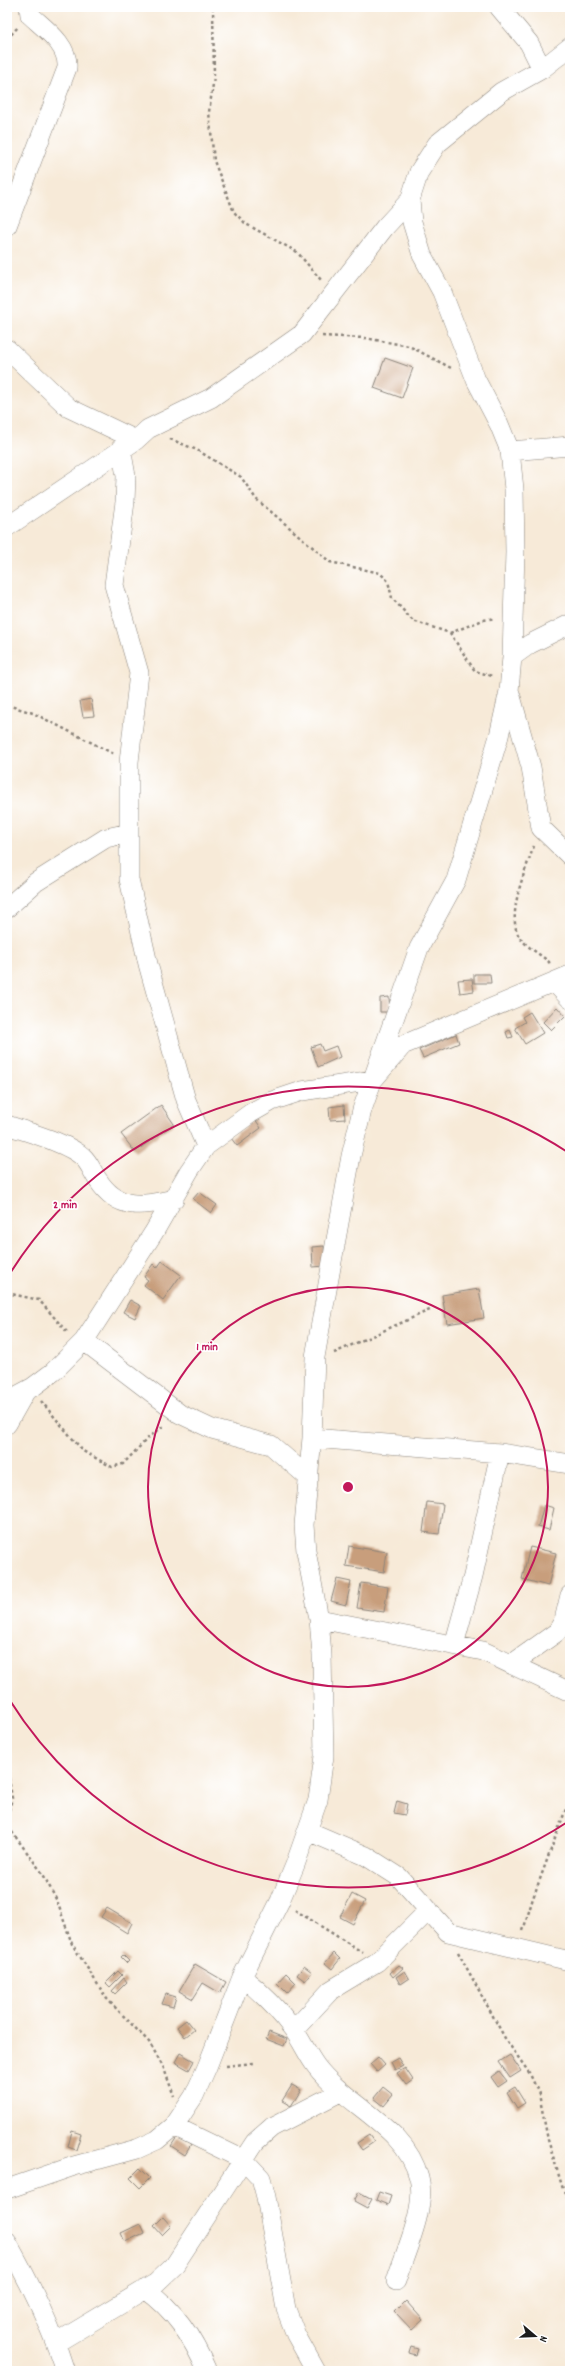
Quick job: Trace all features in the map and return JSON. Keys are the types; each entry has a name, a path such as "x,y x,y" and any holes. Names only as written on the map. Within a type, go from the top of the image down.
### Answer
{"street":[{"path":"7,226 67,68 68,58 55,38 30,15 29,7"},
{"path":"499,7 529,43 542,69"},
{"path":"7,2189 67,2168 137,2148 157,2140 179,2119 207,2067 242,1977 280,1901 308,1831 318,1800 324,1756 319,1619 306,1551 304,1525 312,1438 316,1357 351,1156 362,1110 419,948 456,880 499,736 510,685 512,657 514,489 510,451 500,424 476,380 442,292 422,255 412,222 410,200 419,172 436,144 501,92 542,69 570,47"},
{"path":"7,527 135,439 211,398 302,334 334,295 385,227 410,200"},
{"path":"7,349 68,408 135,439"},
{"path":"135,439 126,476 125,502 114,585 139,673 129,762 129,879 148,964 186,1100 206,1146"},
{"path":"510,451 570,446"},
{"path":"512,657 530,644 570,624"},
{"path":"510,685 531,767 541,828 570,856"},
{"path":"7,908 36,882 106,838 129,833"},
{"path":"7,1401 29,1389 53,1372 84,1341 206,1146 251,1113 272,1101 302,1091 373,1080 403,1045 562,979 570,998"},
{"path":"7,1125 72,1149 84,1157 99,1182 116,1200 133,1205 174,1199"},
{"path":"84,1341 180,1414 212,1430 271,1445 309,1478"},
{"path":"7,1424 29,1389"},
{"path":"312,1438 500,1453 570,1464"},
{"path":"454,1645 473,1576 500,1453"},
{"path":"512,1664 557,1632 564,1620 570,1595"},
{"path":"319,1619 483,1652 512,1664 551,1685 570,1692"},
{"path":"308,1831 366,1856 399,1877 448,1932 519,1947 542,1956 570,1961"},
{"path":"294,2030 331,1990 377,1962 429,1910"},
{"path":"242,1977 260,1992 294,2030 316,2066 340,2092 395,2136 412,2160 420,2179 420,2207 396,2281"},
{"path":"56,2343 156,2283 174,2266 255,2142 272,2127 340,2092"},
{"path":"179,2119 244,2160 261,2178 266,2197 286,2309 296,2336 316,2371"},
{"path":"7,2242 24,2272 56,2343 65,2371"},
{"path":"145,2289 166,2306 186,2329 207,2371"}],"path":[{"path":"213,7 214,77 209,112 214,161 234,212 246,224 297,252 334,295"},
{"path":"302,334 365,338 409,346 476,380"},
{"path":"135,439 197,450 241,477 256,499 330,562 380,573 388,581 392,598 413,621 450,633 475,671 510,685"},
{"path":"450,633 483,620 513,615"},
{"path":"7,705 33,713 129,762"},
{"path":"541,828 521,880 514,916 520,938 549,962 562,979"},
{"path":"7,1293 39,1300 67,1332 84,1341"},
{"path":"316,1357 339,1352 432,1309"},
{"path":"29,1389 41,1401 82,1451 112,1466 123,1464 147,1439 180,1414"},
{"path":"7,1766 12,1798 7,1820 9,1828 43,1874 57,1901 72,1944 108,1999 149,2042 164,2066 178,2107 179,2119"},
{"path":"519,1947 533,1898 570,1798"},
{"path":"280,1901 377,1962"},
{"path":"448,1932 506,2040 530,2074 539,2094 548,2140 563,2189 570,2203"},
{"path":"207,2067 253,2063"}],"building":[{"path":"385,358 413,368 402,398 374,388"},
{"path":"91,699 94,716 83,717 80,701"},
{"path":"474,974 490,974 491,983 474,983"},
{"path":"472,979 474,991 460,993 458,980"},
{"path":"389,997 390,1012 380,1012 380,998"},
{"path":"557,1007 565,1016 551,1030 543,1022"},
{"path":"530,1012 543,1033 525,1044 515,1028 525,1022 522,1017"},
{"path":"510,1030 513,1037 508,1038 506,1032"},
{"path":"456,1034 459,1043 423,1058 419,1050"},
{"path":"320,1044 323,1051 336,1046 340,1057 318,1067 311,1047"},
{"path":"161,1105 174,1124 135,1152 121,1134"},
{"path":"344,1105 345,1119 330,1120 329,1107"},
{"path":"255,1119 261,1128 237,1146 231,1138"},
{"path":"199,1192 217,1205 211,1213 193,1199"},
{"path":"324,1246 325,1266 313,1267 312,1247"},
{"path":"162,1261 181,1275 163,1300 144,1285 148,1280 144,1277 153,1264 157,1268"},
{"path":"479,1289 484,1318 447,1324 442,1295"},
{"path":"130,1300 141,1306 135,1318 123,1312"},
{"path":"427,1502 443,1504 439,1534 423,1532"},
{"path":"544,1505 554,1508 549,1530 538,1527"},
{"path":"349,1546 387,1552 384,1572 346,1566"},
{"path":"530,1547 556,1553 548,1586 522,1579"},
{"path":"337,1579 351,1582 346,1605 331,1601"},
{"path":"361,1583 388,1587 384,1612 357,1608"},
{"path":"397,1801 407,1804 405,1815 394,1813"},
{"path":"352,1894 365,1901 353,1924 340,1917"},
{"path":"107,1908 132,1923 127,1933 101,1917"},
{"path":"334,1953 340,1959 332,1969 325,1963"},
{"path":"123,1955 129,1961 127,1963 121,1957"},
{"path":"195,1964 226,1982 220,1993 203,1983 193,1999 179,1991"},
{"path":"399,1965 403,1968 393,1977 390,1973"},
{"path":"304,1966 312,1972 305,1981 297,1975"},
{"path":"118,1971 122,1975 110,1987 106,1983"},
{"path":"405,1971 409,1978 400,1984 396,1977"},
{"path":"286,1973 296,1983 287,1993 277,1983"},
{"path":"124,1978 127,1982 115,1994 112,1991"},
{"path":"166,1994 176,1997 173,2007 162,2004"},
{"path":"186,2020 194,2030 185,2037 177,2027"},
{"path":"269,2032 287,2039 284,2046 266,2039"},
{"path":"180,2053 194,2061 189,2070 175,2062"},
{"path":"510,2055 521,2071 510,2078 499,2062"},
{"path":"378,2057 385,2065 377,2072 370,2064"},
{"path":"398,2058 403,2066 395,2070 391,2062"},
{"path":"405,2068 413,2080 406,2085 397,2073"},
{"path":"499,2071 507,2081 498,2087 491,2077"},
{"path":"292,2085 301,2090 291,2106 282,2101"},
{"path":"383,2087 393,2095 384,2106 374,2098"},
{"path":"515,2087 525,2103 517,2108 507,2092"},
{"path":"72,2131 81,2134 76,2150 68,2147"},
{"path":"369,2135 374,2142 362,2150 357,2143"},
{"path":"177,2137 191,2145 185,2155 171,2146"},
{"path":"140,2168 150,2178 140,2188 130,2178"},
{"path":"359,2192 372,2199 367,2208 354,2201"},
{"path":"379,2192 391,2196 388,2205 376,2200"},
{"path":"163,2217 171,2226 162,2235 154,2226"},
{"path":"140,2224 144,2233 125,2242 121,2233"},
{"path":"406,2301 423,2320 412,2330 395,2312"},
{"path":"411,2347 418,2349 416,2355 409,2353"}]}
